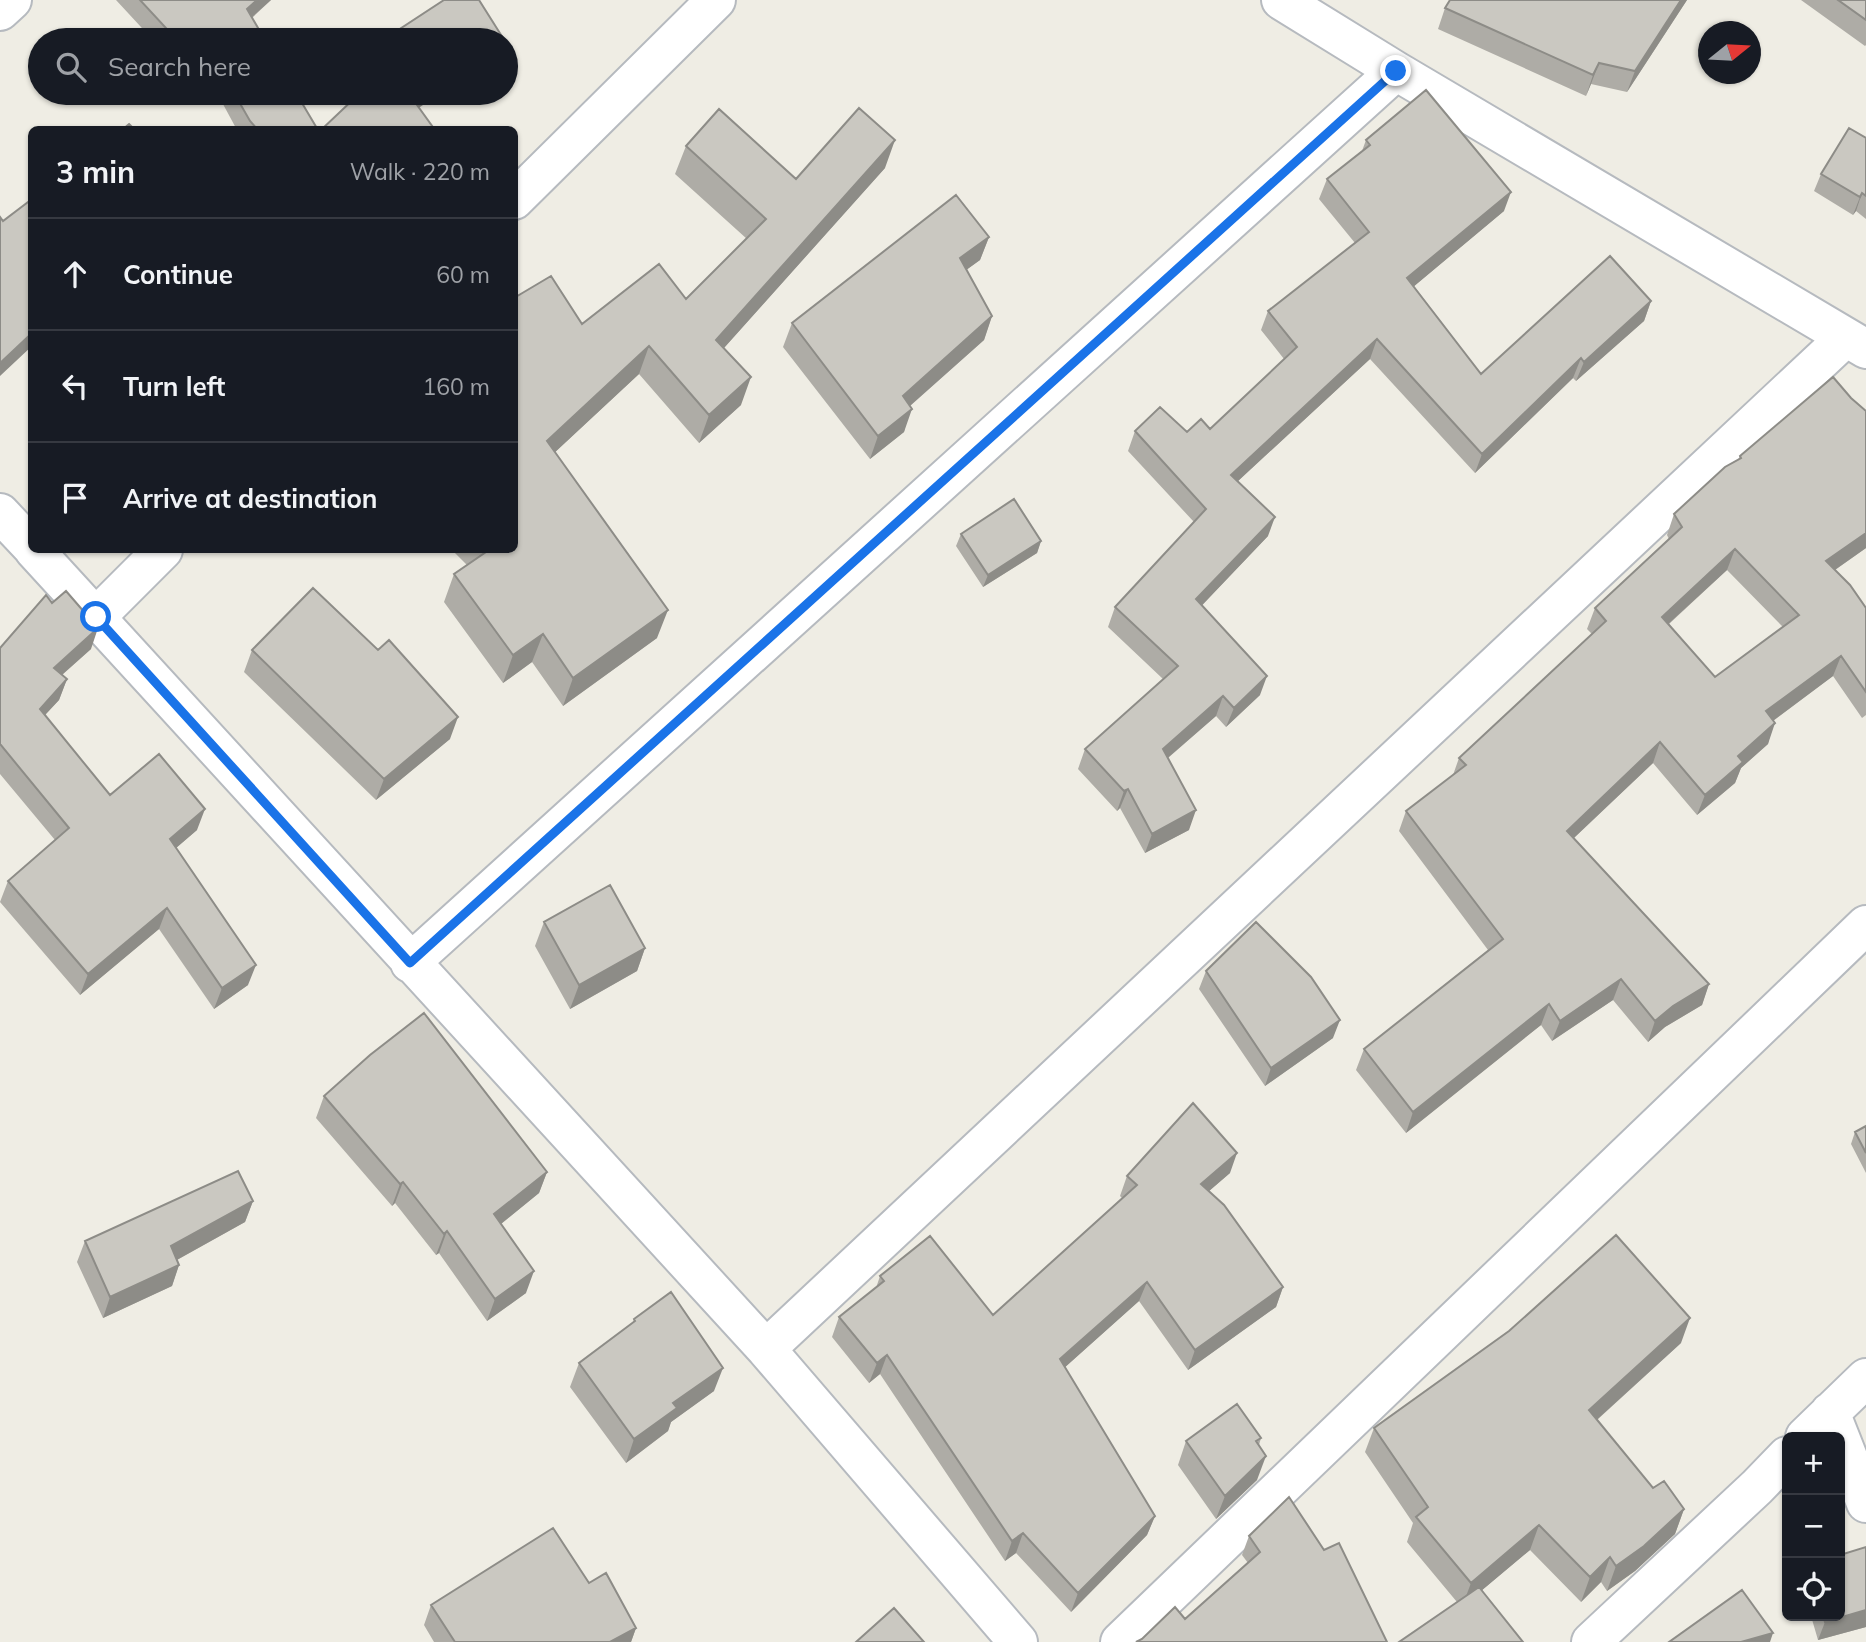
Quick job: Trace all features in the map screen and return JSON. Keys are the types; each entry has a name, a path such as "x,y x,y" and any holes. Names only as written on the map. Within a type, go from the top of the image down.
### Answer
{"street":[{"path":"0,11 12,0"},
{"path":"518,197 716,0"},
{"path":"766,1349 1856,344 1281,0"},
{"path":"410,963 1396,71"},
{"path":"0,513 28,543"},
{"path":"38,553 766,1349 1018,1642"},
{"path":"96,617 160,553"},
{"path":"1120,1642 1866,925"},
{"path":"1866,1378 1817,1424 1866,1503"},
{"path":"1591,1642 1782,1461"}],"building":[{"path":"140,0 257,0 247,9 258,28 166,28"},
{"path":"444,0 479,0 497,28 401,28"},
{"path":"1450,0 1681,0 1635,71 1599,63 1593,75 1445,8"},
{"path":"1838,0 1866,0 1866,20"},
{"path":"1426,90 1511,192 1407,278 1481,374 1610,256 1651,301 1584,362 1581,358 1482,454 1377,339 1231,475 1275,517 1196,599 1267,676 1234,708 1223,696 1163,749 1196,810 1152,834 1128,789 1124,791 1085,749 1178,666 1115,607 1206,509 1135,431 1160,407 1187,432 1201,419 1210,429 1297,347 1268,311 1369,232 1327,179 1370,145 1366,140"},
{"path":"241,105 303,105 316,126 254,126"},
{"path":"347,105 417,105 432,126 325,126"},
{"path":"859,108 895,140 716,340 751,377 709,415 649,346 547,441 668,610 573,678 543,634 513,655 454,574 485,553 518,553 518,296 551,276 582,324 659,264 686,299 766,219 686,146 719,109 796,179"},
{"path":"1849,128 1866,138 1866,196 1862,193 1860,197 1821,174"},
{"path":"956,195 989,237 960,258 992,316 903,396 912,409 878,436 792,323"},
{"path":"28,202 28,337 0,363 0,217 3,221"},
{"path":"1833,377 1866,411 1866,533 1826,561 1850,585 1866,608 1866,692 1841,656 1766,711 1775,723 1738,756 1743,762 1705,795 1660,742 1567,831 1709,984 1673,1006 1655,1021 1621,979 1560,1021 1549,1004 1413,1112 1364,1049 1503,939 1406,811 1466,765 1459,758 1606,621 1595,608 1682,527 1674,514 1725,467 1741,458 1740,456","holes":["1735,549 1799,615 1715,677 1662,617"]},
{"path":"1014,499 1041,541 988,575 961,534"},
{"path":"313,588 378,650 389,640 458,717 384,779 252,650"},
{"path":"66,591 98,628 54,668 67,679 40,709 110,795 159,754 205,809 170,839 256,965 222,988 167,908 88,974 8,881 69,828 0,744 0,648 46,595 52,603"},
{"path":"610,885 645,948 579,985 544,922"},
{"path":"1256,922 1311,977 1340,1020 1271,1068 1206,971"},
{"path":"424,1013 547,1172 494,1214 534,1271 495,1299 447,1231 444,1234 403,1182 400,1184 324,1096 370,1055"},
{"path":"1193,1103 1237,1153 1201,1184 1224,1205 1283,1287 1195,1350 1147,1282 1060,1359 1155,1516 1078,1593 1023,1533 1012,1541 887,1355 877,1363 839,1317 884,1281 880,1276 930,1236 993,1315 1137,1185 1127,1176"},
{"path":"1866,1126 1866,1153 1855,1132"},
{"path":"238,1171 253,1201 171,1246 179,1265 110,1297 85,1241"},
{"path":"1616,1235 1690,1318 1589,1410 1653,1488 1664,1481 1684,1509 1644,1546 1616,1566 1610,1557 1590,1577 1539,1525 1471,1583 1416,1517 1428,1507 1374,1428 1509,1331"},
{"path":"671,1292 723,1368 673,1403 677,1408 634,1439 579,1363"},
{"path":"1237,1404 1261,1438 1256,1441 1266,1456 1225,1496 1186,1441"},
{"path":"1289,1497 1324,1550 1339,1543 1387,1642 1136,1642 1175,1607 1185,1619 1260,1552 1249,1536"},
{"path":"553,1528 589,1583 606,1573 636,1628 610,1642 455,1642 431,1605"},
{"path":"1866,1547 1866,1610 1845,1616 1845,1558 1845,1553"},
{"path":"1479,1587 1523,1642 1399,1642"},
{"path":"1742,1590 1773,1633 1741,1642 1669,1642"},
{"path":"894,1608 924,1642 856,1642"}],"route":[{"path":"96,617 410,963 1396,71"}]}
